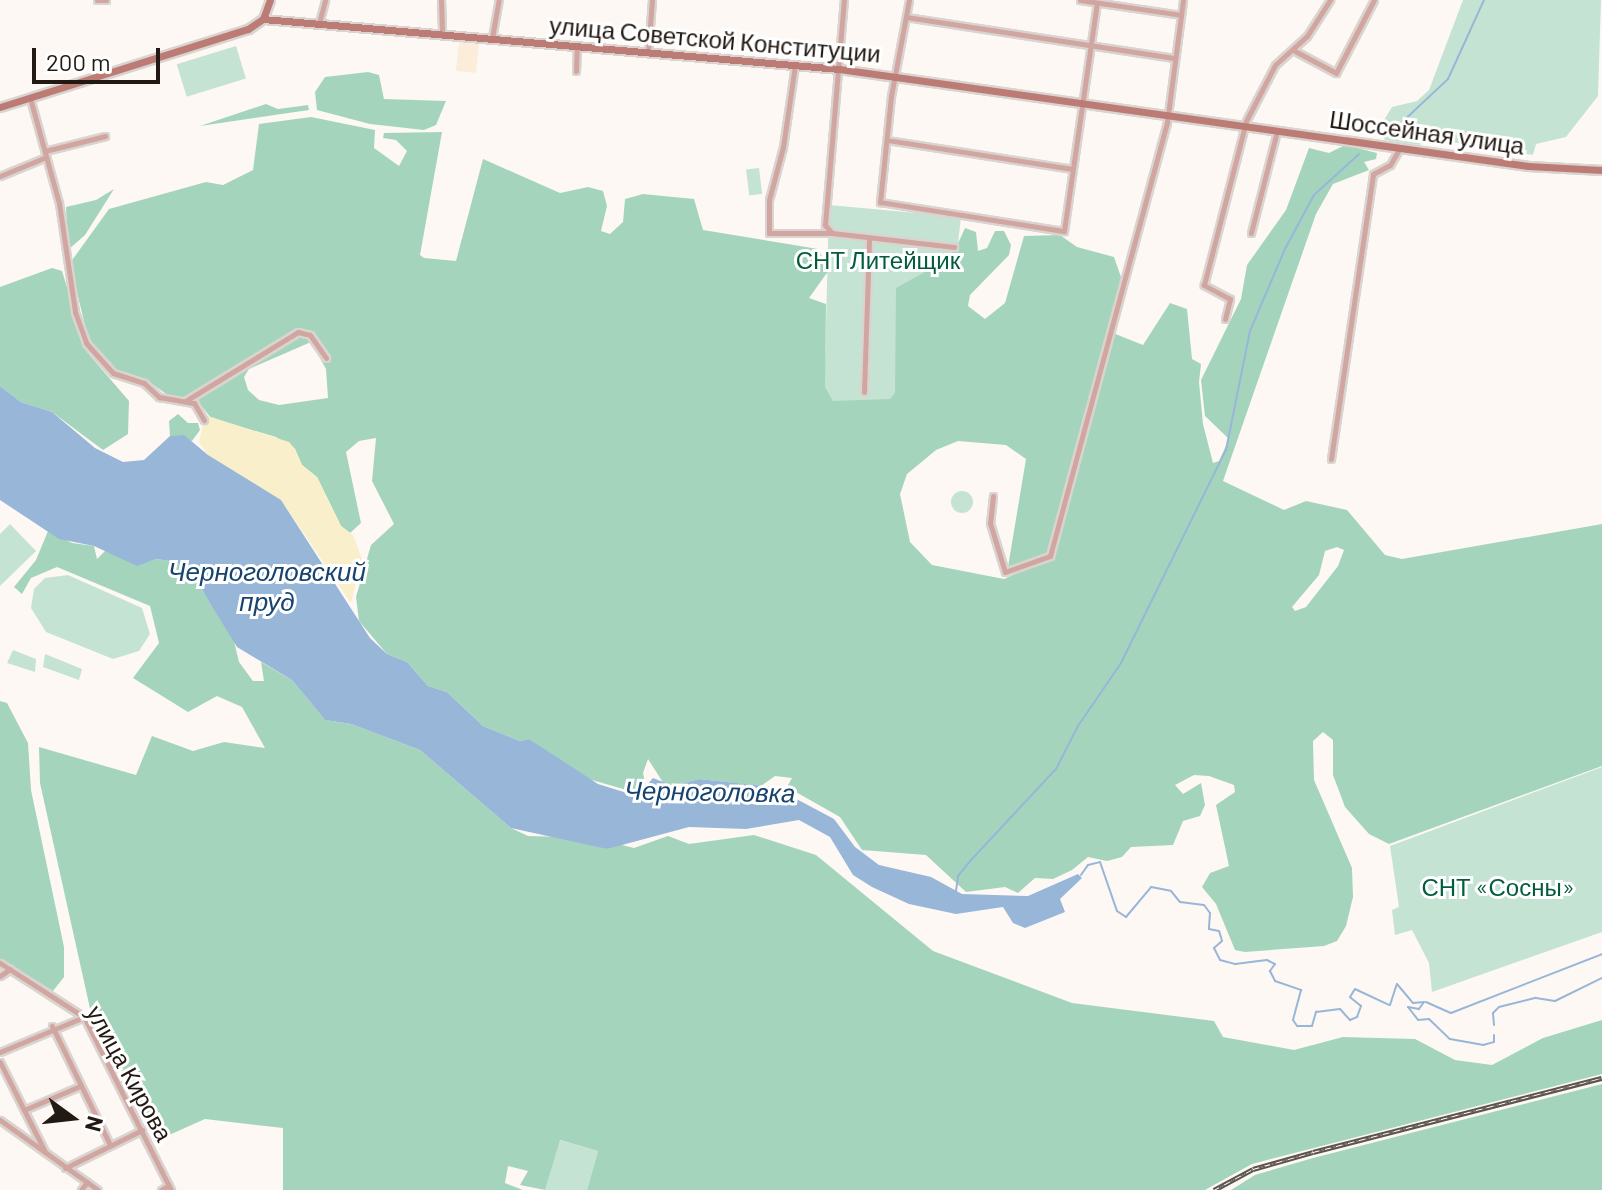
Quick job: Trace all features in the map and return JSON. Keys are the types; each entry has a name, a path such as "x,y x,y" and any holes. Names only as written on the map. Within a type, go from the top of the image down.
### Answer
{"street":[{"path":"98,1 106,0"},
{"path":"263,19 270,0"},
{"path":"319,23 325,0"},
{"path":"441,0 442,34"},
{"path":"492,39 499,0"},
{"path":"648,53 652,0"},
{"path":"832,233 825,225 844,0"},
{"path":"909,0 887,140 880,198 884,206 1064,231 1085,103 1097,3"},
{"path":"1080,0 1181,15"},
{"path":"993,496 990,523 1005,572 1050,556 1135,257 1168,114 1183,0"},
{"path":"1225,319 1230,299 1204,285 1250,110 1275,65 1293,50 1330,0"},
{"path":"1293,50 1336,73 1374,0"},
{"path":"906,17 1174,58"},
{"name":"улица Советской Конституции","path":"0,107 248,29 263,19 839,69 1247,126"},
{"path":"576,71 577,46"},
{"path":"795,65 766,228 772,234 832,233 954,247"},
{"path":"29,97 59,203 75,312 86,343 113,373 144,383 159,397 187,401 298,332 310,335 326,358"},
{"name":"Шоссейная улица","path":"1247,126 1528,166 1602,170"},
{"path":"1251,233 1277,131"},
{"path":"0,176 45,154 105,136"},
{"path":"887,140 1072,169"},
{"path":"1331,459 1373,174 1390,165 1400,148"},
{"path":"864,392 869,238"},
{"path":"187,401 204,420"},
{"name":"улица Кирова","path":"0,963 84,1017 170,1188"},
{"path":"0,976 10,969"},
{"path":"0,1052 52,1026 84,1017"},
{"path":"52,1026 110,1145"},
{"path":"0,1062 45,1153"},
{"path":"24,1110 80,1086"},
{"path":"0,1120 98,1190"},
{"path":"65,1168 142,1130"},
{"path":"81,1190 87,1182"},
{"path":"161,1190 170,1188"}],"shaded area":[{"path":"459,42 479,44 476,73 456,71"}],"green space":[{"path":"1463,0 1601,0 1598,96 1566,137 1536,144 1533,155 1433,139 1419,145 1385,140 1379,128 1392,107 1417,101 1429,90"},
{"path":"236,46 246,79 187,97 177,64"},
{"path":"368,72 379,75 384,99 446,101 436,125 424,130 370,124 317,110 315,92 325,77"},
{"path":"266,104 278,109 308,105 309,110 200,126"},
{"path":"311,117 375,130 374,148 399,166 407,151 396,140 383,138 384,133 442,132 420,255 424,258 456,261 483,159 560,193 588,187 603,191 607,206 601,231 610,234 623,222 625,199 643,194 694,199 703,230 818,249 829,270 809,298 826,304 825,387 833,401 890,399 895,393 896,288 941,263 955,250 965,228 976,232 978,251 987,248 995,231 1004,231 1011,245 1009,255 970,295 968,306 985,319 1005,303 1024,236 1060,235 1077,247 1114,257 1122,280 1048,554 1008,567 1026,459 1006,445 958,441 936,450 907,474 900,494 910,542 932,565 1004,579 1054,557 1113,333 1143,345 1170,303 1187,309 1192,359 1201,364 1199,382 1203,424 1213,463 1219,461 1229,439 1205,416 1201,380 1241,299 1247,265 1286,210 1309,148 1329,153 1345,145 1377,153 1376,159 1364,162 1369,170 1333,184 1316,214 1223,481 1284,510 1306,501 1347,510 1385,555 1402,559 1602,524 1602,766 1389,844 1369,834 1345,807 1333,775 1333,740 1323,732 1313,741 1314,780 1352,868 1353,897 1346,926 1337,941 1324,946 1245,952 1235,950 1216,904 1202,887 1210,873 1229,866 1216,805 1235,792 1234,785 1209,776 1194,775 1175,785 1183,794 1201,783 1205,805 1200,816 1183,821 1173,845 1131,847 1122,857 1107,861 1088,857 1072,870 1053,879 1035,878 1018,893 1005,887 966,892 926,855 862,850 840,817 787,787 792,778 775,776 761,786 699,779 673,786 664,784 648,759 643,773 646,787 637,793 585,778 529,739 520,741 483,726 447,692 428,686 407,662 387,654 359,621 356,597 371,545 394,524 372,481 376,438 359,441 346,452 361,523 350,533 341,526 317,477 302,465 295,449 276,437 211,418 196,399 172,398 145,379 115,371 89,342 70,263 109,209 206,182 223,185 253,170 259,124","holes":["311,342 326,369 328,398 279,405 259,400 248,390 244,377 249,369","1337,547 1344,550 1338,566 1306,607 1295,611 1292,607 1319,575 1325,551"]},
{"path":"759,168 762,194 749,195 746,170"},
{"path":"114,189 85,235 68,250 66,207 96,200"},
{"name":"СНТ Литейщик","path":"829,205 961,217 957,252 897,400 824,404"},
{"path":"52,268 62,271 87,352 129,401 128,434 103,450 52,412 21,402 0,386 0,287"},
{"path":"178,414 188,423 198,423 200,430 192,441 170,436 169,421"},
{"path":"958,491 966,491 973,502 966,513 958,513 951,506 951,498"},
{"path":"10,524 36,551 0,586 0,534"},
{"path":"48,531 72,543 94,546 97,559 106,550 140,564 156,559 177,562 193,577 233,637 239,662 253,681 264,681 261,662 292,680 325,720 351,724 420,750 511,828 528,836 566,837 607,849 618,844 634,848 668,836 689,844 754,835 816,855 933,951 1072,1003 1214,1021 1223,1037 1294,1050 1343,1037 1415,1039 1455,1060 1492,1065 1543,1038 1602,1020 1602,1074 1252,1164 1205,1190 587,1190 598,1151 560,1140 545,1190 520,1185 528,1171 508,1166 505,1183 523,1190 283,1190 283,1128 205,1119 158,1140 91,1013 40,783 39,747 136,775 152,736 193,751 224,742 265,748 242,707 217,696 188,712 133,678 159,643 150,606 57,567 31,578 22,594 14,587 36,560"},
{"path":"68,575 142,608 150,634 139,651 113,659 46,632 31,608 34,589 45,578"},
{"path":"13,650 36,659 35,672 7,663"},
{"path":"45,654 82,669 79,680 43,667"},
{"path":"0,701 7,703 28,743 31,790 64,947 64,977 53,991 0,960"},
{"name":"СНТ «Сосны»","path":"1602,767 1602,932 1432,992 1429,963 1412,930 1395,935 1392,910 1399,907 1390,846"},
{"path":"1602,1084 1602,1190 1231,1190 1255,1175 1313,1158"},
{"path":"559,1140 598,1151 587,1190 545,1190"}],"sand":[{"path":"205,415 289,442 302,465 317,477 341,526 353,535 362,559 351,603 281,500 208,455 199,442"}],"water":[{"name":"Черноголовский пруд","path":"0,386 21,402 52,412 95,448 123,462 144,460 170,436 184,435 208,455 281,500 370,638 387,654 407,662 428,686 447,692 483,726 520,741 529,739 598,784 627,793 642,791 653,778 673,786 699,779 774,787 834,819 855,847 879,865 931,877 962,894 1028,896 1078,874 1082,878 1060,899 1065,912 1025,928 1013,923 1003,907 956,914 909,904 872,887 853,875 830,837 799,820 746,829 689,827 607,849 511,828 420,750 351,724 325,720 292,680 237,647 197,582 177,562 156,559 137,566 94,546 59,539 0,500"}],"waterway":[{"path":"1399,125 1448,79 1484,0"},
{"path":"956,891 958,876 1056,769 1078,726 1121,663 1226,450 1250,331 1285,249 1314,195 1359,154"},
{"name":"Черноголовка","path":"1081,875 1088,865 1100,862 1117,911 1126,917 1151,887 1171,891 1180,902 1204,905 1210,913 1209,929 1219,931 1222,941 1214,948 1220,960 1235,964 1267,960 1275,964 1270,971 1275,981 1301,990 1293,1020 1297,1026 1312,1026 1316,1012 1340,1009 1350,1020 1357,1017 1361,1006 1350,997 1355,989 1390,1005 1397,984 1413,1003 1424,1002 1419,1009 1408,1007 1418,1020 1429,1019 1450,1039 1483,1045 1494,1042 1494,1035"},
{"path":"1426,1002 1451,1013 1602,954"},
{"name":"Черноголовка","path":"1494,1025 1493,1013 1499,1007 1536,998 1555,1001 1602,978"}],"railway":[{"path":"1214,1190 1253,1169 1602,1078"}]}
